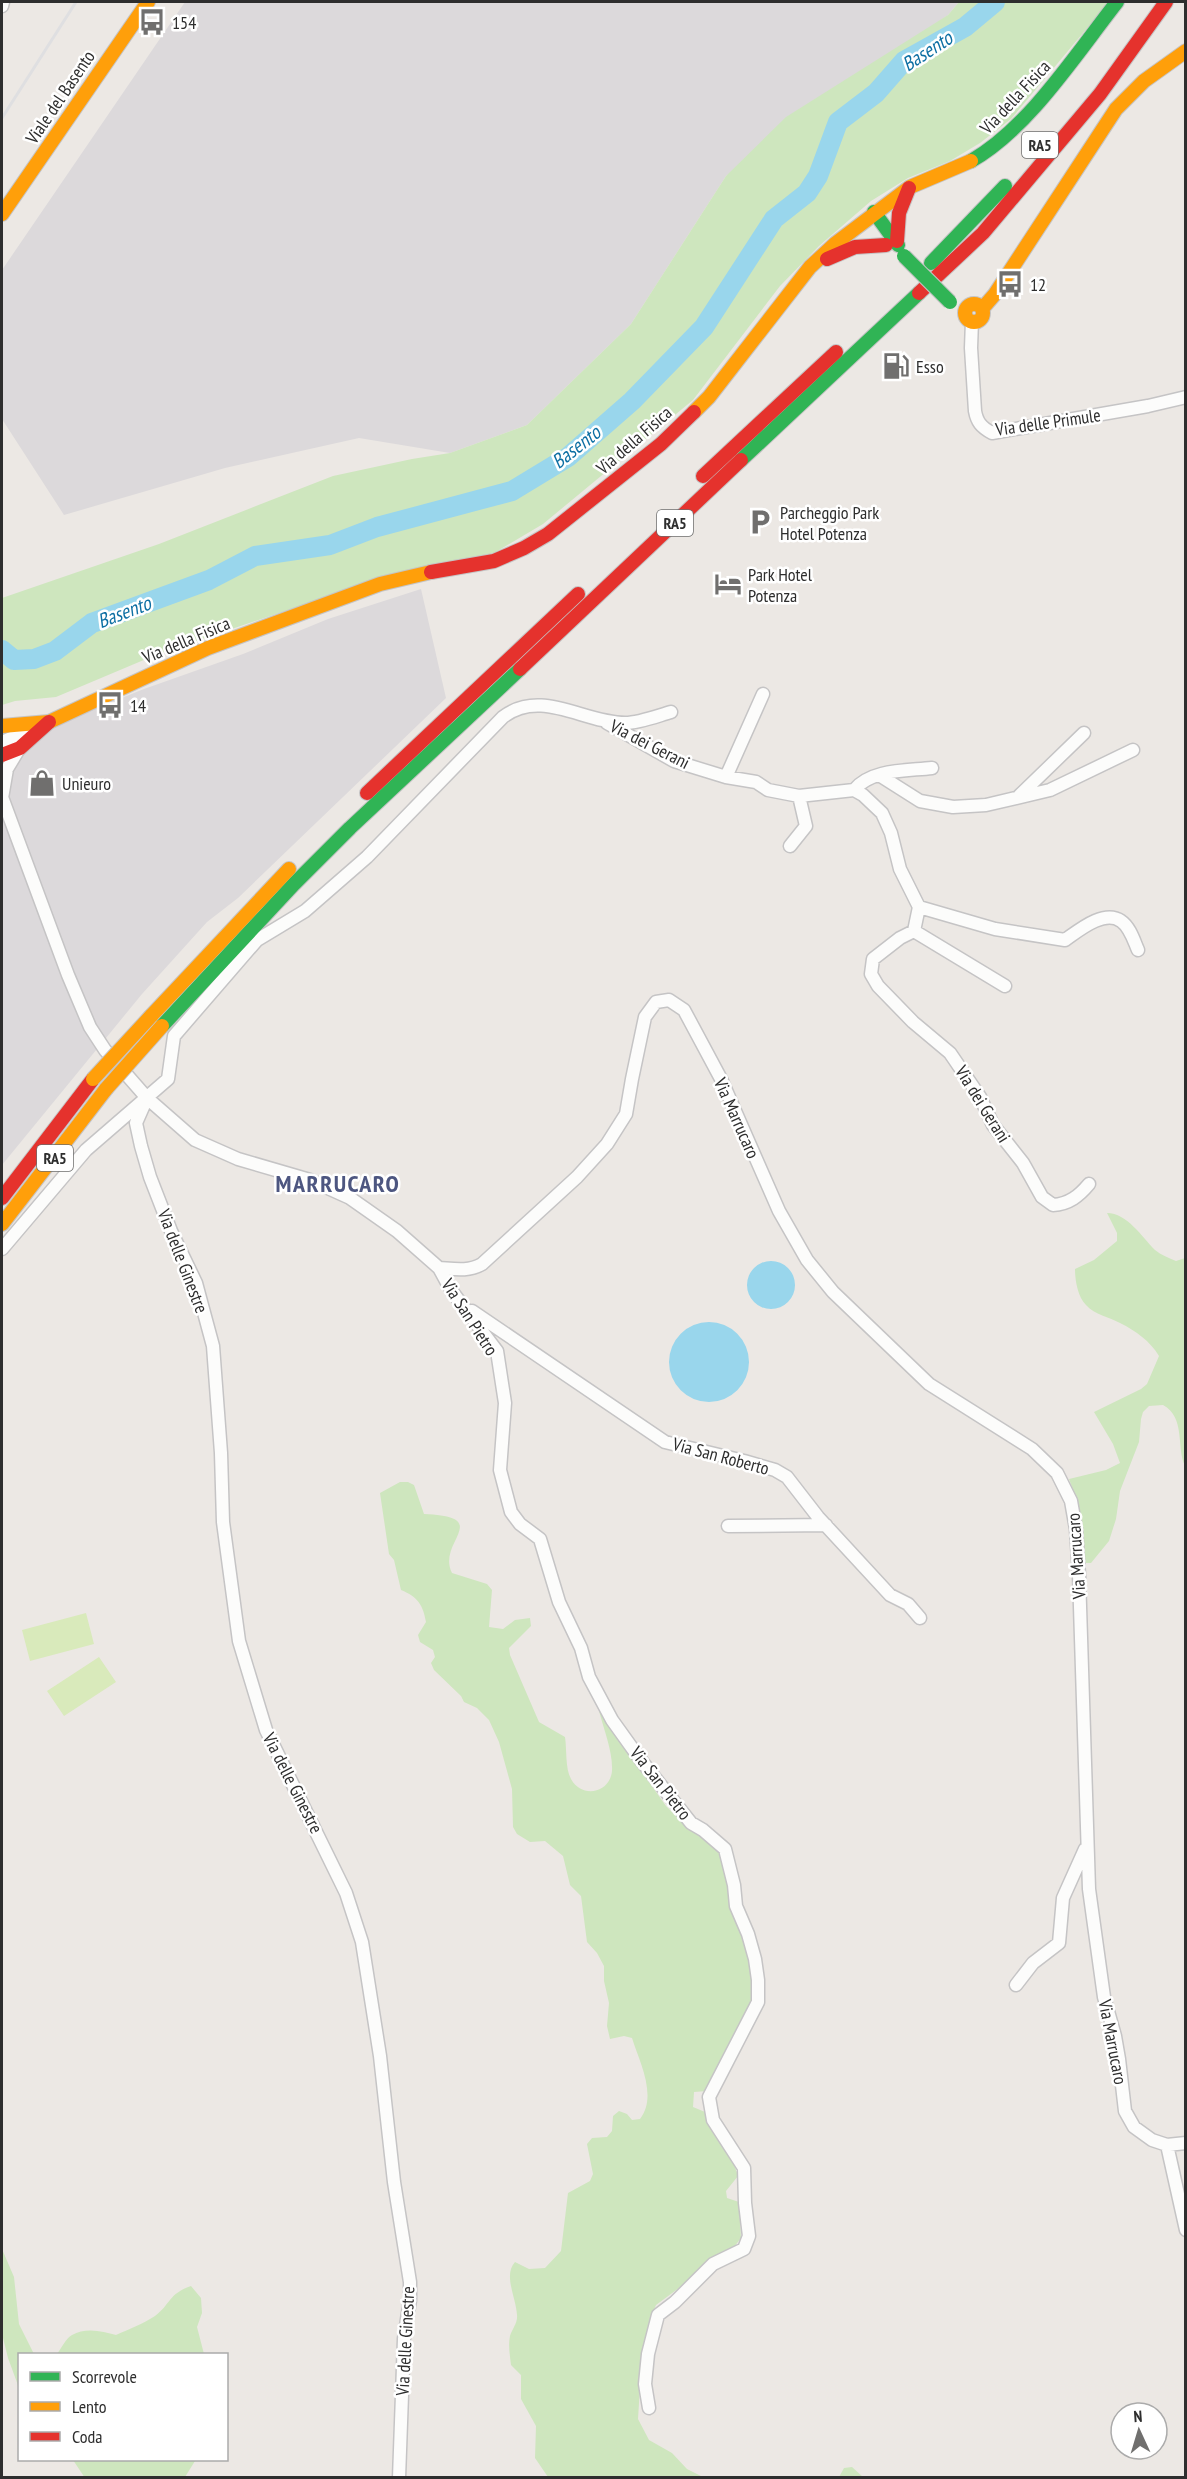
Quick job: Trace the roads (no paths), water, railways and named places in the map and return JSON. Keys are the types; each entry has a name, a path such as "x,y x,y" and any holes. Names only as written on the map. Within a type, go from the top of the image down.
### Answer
{"main road":[{"name":"Viale del Basento","path":"2,214 148,2"},
{"name":"Via della Fisica","path":"2,755 20,748 49,722 208,648 380,584 441,569 495,561 549,534 661,444 709,397 810,267 868,216 910,187 966,164 989,151 1031,110 1117,2"},
{"name":"RA5","path":"694,485 944,250 1000,192 1077,101 1150,2"},
{"name":"RA5","path":"2,1224 77,1130 106,1089 286,893 350,828 983,233 1110,80 1166,2"},
{"path":"1110,80 1158,31 1177,2"},
{"path":"868,216 891,243 950,302 969,315 982,316 982,309 995,294 1116,109 1144,81 1185,51"},
{"path":"891,243 901,200 910,187"},
{"path":"810,267 850,248 891,243"},
{"path":"347,812 589,583"},
{"name":"Via della Fisica","path":"2,726 49,722"},
{"name":"RA5","path":"2,1198 93,1079 246,912 296,861"}],"street":[{"name":"Via delle Primule","path":"969,315 975,411 977,421 982,428 992,433 1148,406 1185,397"},
{"path":"726,777 763,694"},
{"path":"2,1249 86,1150 168,1079 174,1036 257,940 305,911 367,857 504,717 515,708 531,705 559,708 604,721"},
{"name":"Via dei Gerani","path":"604,721 627,723 671,712"},
{"name":"Via dei Gerani","path":"604,721 674,761 726,777 756,782 768,790 799,796 854,790 862,780 879,774 932,768"},
{"path":"2,742 49,722"},
{"path":"1018,797 1084,734"},
{"path":"20,748 7,769 2,798 68,975 90,1027 105,1050 147,1098 195,1140 238,1160 310,1180 350,1198 415,1245 439,1268"},
{"path":"879,774 920,801 953,807 986,805 1050,790 1133,750"},
{"path":"854,790 863,795 882,813 891,833 900,868 920,907 914,931 1005,986"},
{"path":"790,846 806,826 799,796"},
{"path":"920,907 995,929 1065,940 1095,921 1110,918 1121,920 1132,935 1138,950"},
{"name":"Via dei Gerani","path":"914,931 900,938 873,959 871,974 878,986 919,1027 950,1053 980,1097 993,1125 1023,1163 1042,1197 1053,1205 1065,1204 1089,1184"},
{"name":"Via Marrucaro","path":"439,1268 463,1270 482,1264 577,1177 607,1144 627,1114 645,1017 656,1002 669,1000 684,1010 721,1080 779,1211 807,1260 832,1292 917,1375 1032,1449 1057,1473 1071,1501 1076,1528 1089,1889 1104,1997 1115,2036 1125,2111 1134,2127 1152,2140 1167,2145"},
{"name":"Via delle Ginestre","path":"147,1098 136,1124 141,1146 150,1177 171,1231 196,1284 213,1346 221,1453 223,1522 239,1641 266,1730 346,1893 362,1942 380,2056 394,2182 410,2282 410,2300 404,2339 399,2478"},
{"name":"Via San Pietro","path":"439,1268 496,1351 506,1403 500,1470 511,1512 520,1524 540,1539 559,1602 581,1648 589,1677 612,1720 691,1823 726,1849 736,1906 748,1934 758,1980 758,2002 709,2097 713,2120 744,2168 749,2236 744,2249 713,2264 675,2302 658,2315 648,2354 645,2384 649,2408"},
{"name":"Via San Roberto","path":"463,1305 665,1442 764,1467 787,1477 826,1525 890,1594 908,1604 921,1618"},
{"path":"728,1526 826,1525"},
{"name":"Via Marrucaro","path":"1016,1985 1033,1963 1059,1942 1063,1898 1087,1845"},
{"path":"1185,2143 1167,2145 1185,2230"}],"water":[{"path":"771,1261 788,1268 795,1285 788,1302 771,1309 754,1302 747,1285 754,1268"},
{"path":"709,1322 724,1325 737,1334 746,1347 749,1362 746,1377 737,1390 724,1399 709,1402 694,1399 681,1390 672,1377 669,1362 672,1347 681,1334 694,1325"}],"waterway":[{"name":"Basento","path":"2,650 14,660 34,659 55,651 92,623 209,580 255,556 330,545 377,527 512,491 568,457 632,401 704,327 774,219 807,193 818,176 838,122 876,93 904,61 965,27 995,2"}],"railway":[{"path":"2,118 76,2"}],"place":[{"name":"154","path":"152,22"},
{"name":"12","path":"1010,284"},
{"name":"Esso","path":"896,366"},
{"name":"Parcheggio Park Hotel Potenza","path":"760,522"},
{"name":"Park Hotel Potenza","path":"728,584"},
{"name":"14","path":"110,705"},
{"name":"Unieuro","path":"42,783"}],"district":[{"name":"MARRUCARO","path":"338,1183"}]}
